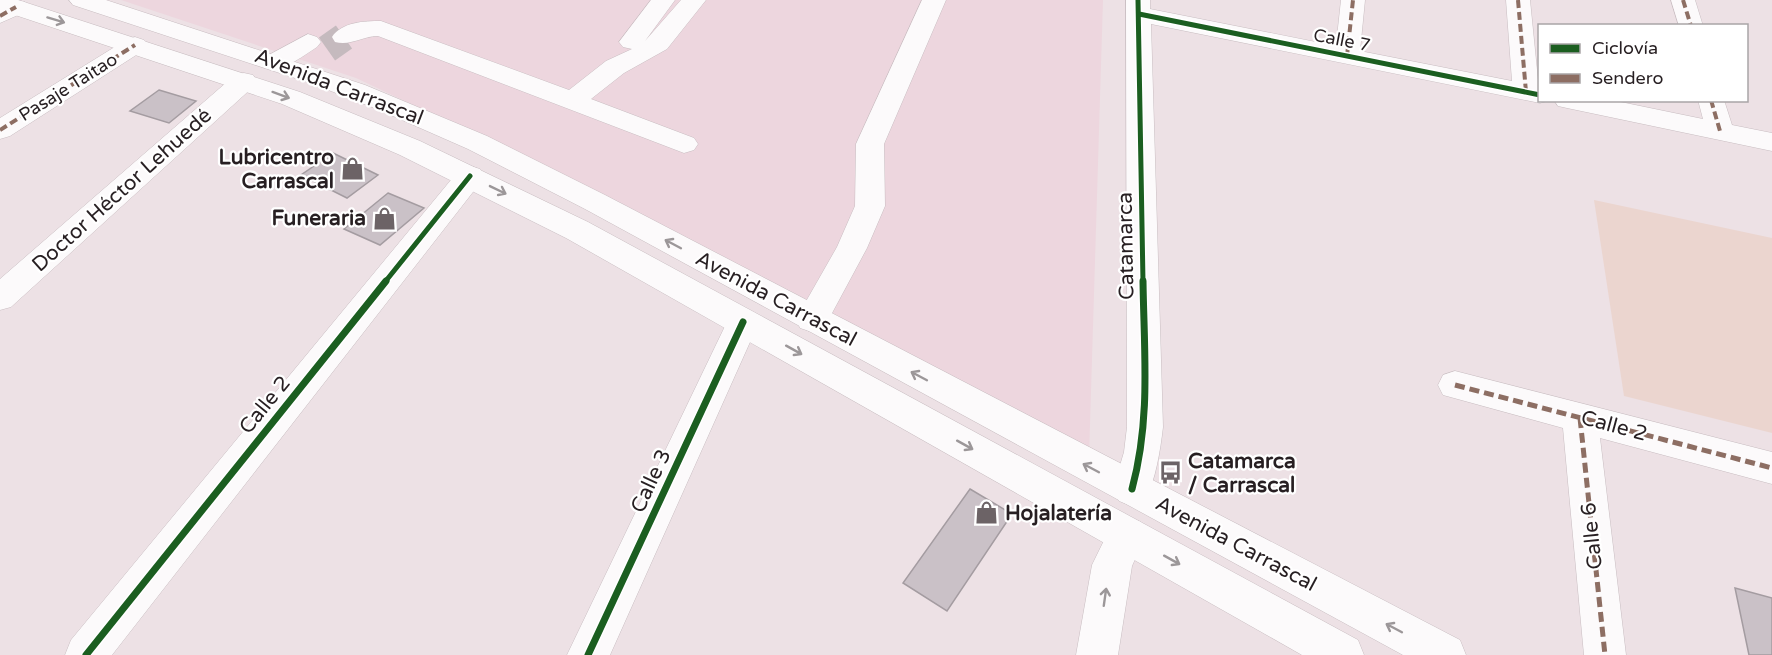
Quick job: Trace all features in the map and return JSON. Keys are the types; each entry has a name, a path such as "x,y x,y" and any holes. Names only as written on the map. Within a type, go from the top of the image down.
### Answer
{"street":[{"name":"Avenida Carrascal","path":"81,0 314,49 426,119 514,161 1445,655"},
{"path":"615,67 663,0"},
{"path":"572,100 615,67 658,44 694,0"},
{"path":"812,319 852,248 870,206 870,144 934,0"},
{"path":"1347,56 1353,0"},
{"path":"1518,0 1533,94"},
{"path":"1683,0 1690,24"},
{"name":"Calle 7","path":"1139,7 1347,56 1533,94"},
{"name":"Catamarca","path":"1132,489 1142,452 1145,427 1139,7"},
{"name":"Avenida Carrascal","path":"5,9 135,45 244,81 351,122 470,176 577,230 1343,655"},
{"path":"314,49 361,29 381,28 684,144"},
{"name":"Pasaje Taitao","path":"0,130 135,45"},
{"name":"Doctor Héctor Lehuedé","path":"0,298 244,81"},
{"path":"1577,102 1772,142"},
{"path":"1713,102 1720,131"},
{"name":"Calle 2","path":"86,655 470,176"},
{"name":"Calle 3","path":"588,655 743,322"},
{"name":"Calle 2","path":"1455,385 1772,468"},
{"name":"Calle 6","path":"1580,418 1605,655"},
{"path":"1097,655 1112,565 1127,535"}],"shaded area":[{"path":"121,0 1103,0 1089,457 487,140 356,78"},
{"path":"1594,200 1772,238 1772,433 1624,396"}],"building":[{"path":"159,90 196,101 169,123 130,111"},
{"path":"333,153 378,175 347,198 301,175"},
{"name":"Funeraria","path":"388,193 424,208 380,245 344,229"},
{"path":"970,489 1012,514 947,611 903,583"},
{"path":"1735,588 1772,598 1772,655 1749,655"}],"tunnel":[{"path":"327,49 344,37"}],"marked path":[{"path":"1347,56 1353,0"},
{"path":"1518,0 1526,92"},
{"path":"1683,0 1690,24"},
{"path":"0,16 16,7"},
{"path":"0,130 135,45"},
{"path":"1712,102 1720,131"},
{"path":"1455,385 1772,468"},
{"path":"1580,418 1605,655"}],"cycle path":[{"path":"1132,489 1142,452 1145,427 1138,0"},
{"path":"1139,14 1538,95"},
{"path":"86,655 470,176"},
{"path":"588,655 743,322"}],"place":[{"name":"Lubricentro Carrascal","path":"352,169"},
{"name":"Funeraria","path":"384,218"},
{"name":"Catamarca / Carrascal","path":"1170,473"},
{"name":"Hojalatería","path":"987,513"}]}
